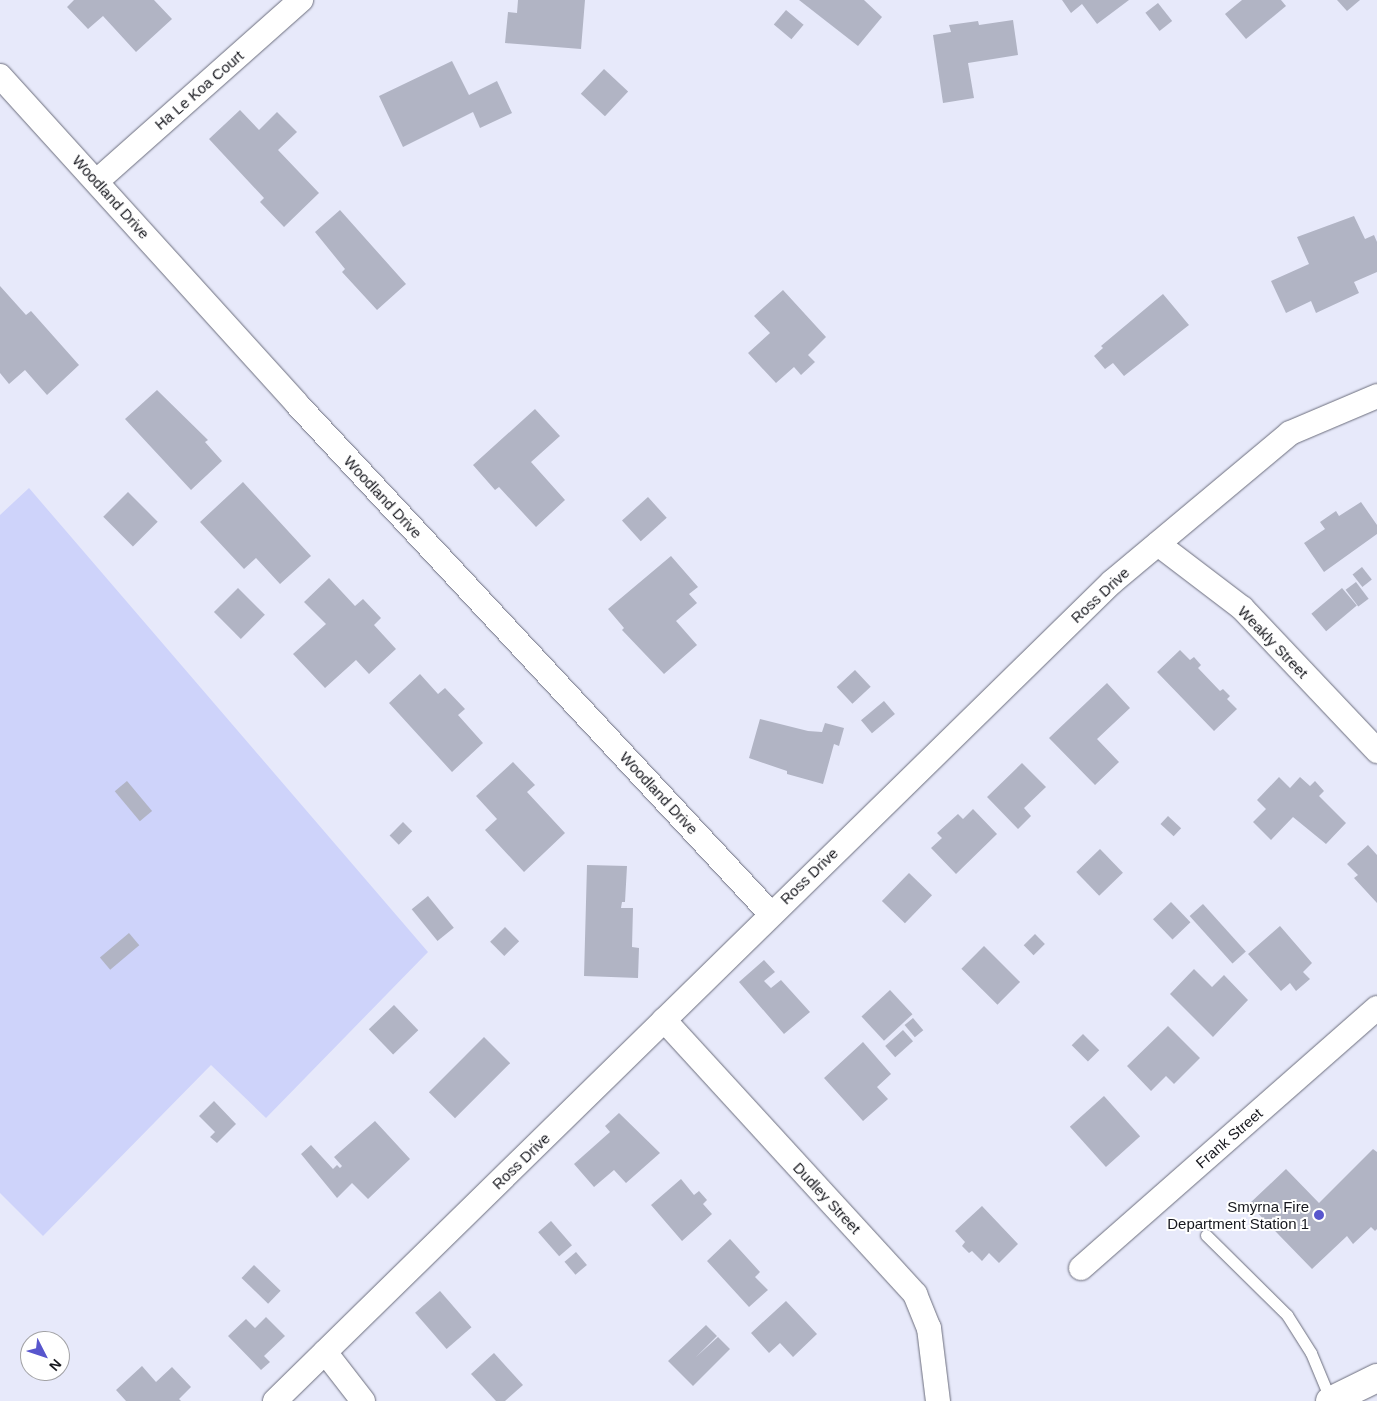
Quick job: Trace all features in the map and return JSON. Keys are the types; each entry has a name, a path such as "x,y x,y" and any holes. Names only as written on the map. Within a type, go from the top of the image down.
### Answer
{"street":[{"name":"Ha Le Koa Court","path":"97,180 301,0"},
{"name":"Woodland Drive","path":"0,76 97,180 297,404 771,914"},
{"name":"Ross Drive","path":"275,1401 1098,595 1290,433 1377,396"},
{"name":"Weakly Street","path":"1158,544 1242,608 1377,751"},
{"name":"Frank Street","path":"1081,1268 1377,1008"},
{"name":"Dudley Street","path":"664,1020 915,1294 929,1328 938,1401"},
{"path":"325,1352 363,1401"},
{"path":"1331,1401 1377,1378"}],"lane":[{"path":"1206,1235 1287,1315 1310,1352 1331,1401"}],"shaded area":[{"path":"29,488 428,952 266,1118 211,1065 43,1236 0,1193 0,515"}],"building":[{"path":"74,0 154,0 172,19 136,52 103,16 88,29 67,7"},
{"path":"518,0 585,0 581,49 505,43 508,12 517,13"},
{"path":"799,0 864,0 882,17 858,46"},
{"path":"1062,0 1129,0 1097,24 1082,4 1071,13"},
{"path":"1242,0 1281,0 1286,6 1246,39 1225,14"},
{"path":"1337,0 1360,0 1347,11"},
{"path":"1158,3 1172,21 1160,31 1145,13"},
{"path":"786,10 804,25 791,39 774,25"},
{"path":"1013,20 1018,55 968,63 974,98 943,103 933,35 951,32 949,25 978,21 979,25"},
{"path":"452,61 469,95 497,81 512,113 480,128 473,112 403,147 379,96"},
{"path":"604,69 628,92 605,116 581,94"},
{"path":"240,110 259,130 277,112 297,132 278,150 319,193 284,227 260,202 264,198 209,139"},
{"path":"340,210 406,284 377,310 342,272 345,269 315,232"},
{"path":"1354,216 1365,239 1374,235 1377,242 1377,272 1354,282 1359,293 1316,313 1311,301 1286,313 1271,281 1309,264 1297,237"},
{"path":"0,286 26,315 31,311 79,365 47,395 25,370 9,384 0,373"},
{"path":"783,290 826,337 808,355 815,362 801,375 794,367 776,383 748,353 770,333 754,316"},
{"path":"1163,294 1189,325 1124,376 1113,363 1105,369 1094,356 1103,348 1101,346"},
{"path":"157,390 208,440 205,442 222,461 191,490 125,419"},
{"path":"535,409 560,436 531,462 565,500 536,527 499,487 495,490 473,465"},
{"path":"243,482 311,556 280,584 256,558 244,569 200,522"},
{"path":"128,492 158,522 133,546 103,517"},
{"path":"648,497 667,518 641,541 622,520"},
{"path":"1361,502 1377,525 1377,534 1324,572 1304,543 1325,529 1320,522 1336,511 1339,516"},
{"path":"671,556 698,587 689,594 697,603 676,621 697,645 664,674 622,630 624,628 608,609"},
{"path":"1362,567 1372,580 1362,587 1353,574"},
{"path":"329,578 355,606 363,599 381,618 374,625 396,649 369,674 356,660 325,688 293,654 326,624 304,602"},
{"path":"1356,582 1369,599 1358,607 1346,590"},
{"path":"238,588 265,615 241,639 214,612"},
{"path":"1342,588 1357,606 1326,631 1311,614"},
{"path":"1180,650 1190,660 1194,657 1201,665 1198,668 1220,691 1223,689 1230,696 1227,699 1237,709 1214,731 1157,672"},
{"path":"855,670 871,687 852,704 837,687"},
{"path":"420,674 438,694 445,688 465,709 458,715 483,743 452,772 389,703"},
{"path":"1107,683 1130,708 1097,739 1119,762 1095,785 1049,738"},
{"path":"884,701 895,714 872,733 861,720"},
{"path":"760,719 808,731 822,732 825,723 844,728 839,746 834,744 823,784 787,774 787,771 749,758"},
{"path":"513,762 535,785 527,792 565,833 524,872 485,830 497,819 476,796"},
{"path":"1022,763 1046,787 1024,808 1031,816 1018,829 987,797"},
{"path":"1279,777 1290,788 1300,777 1310,786 1315,781 1324,791 1319,796 1346,823 1326,844 1293,817 1271,840 1253,822 1266,809 1257,800"},
{"path":"127,781 152,811 140,821 115,791"},
{"path":"973,809 997,834 956,874 931,848 942,838 937,833 958,814 963,819"},
{"path":"1168,816 1181,828 1174,836 1160,824"},
{"path":"403,822 412,831 399,845 390,835"},
{"path":"1368,845 1377,855 1377,903 1354,878 1358,875 1347,864"},
{"path":"1100,849 1123,873 1099,896 1076,872"},
{"path":"587,865 627,866 625,902 622,902 621,908 633,908 632,947 639,948 638,978 584,976"},
{"path":"909,873 932,895 905,923 882,901"},
{"path":"428,896 454,928 437,941 412,909"},
{"path":"1171,902 1190,922 1172,940 1153,919"},
{"path":"1203,904 1246,952 1232,964 1190,916"},
{"path":"1280,926 1312,963 1303,972 1310,979 1296,991 1290,983 1281,991 1248,954"},
{"path":"505,927 519,941 504,956 490,942"},
{"path":"129,933 139,945 110,970 100,957"},
{"path":"1035,934 1045,944 1034,955 1024,945"},
{"path":"984,946 1020,982 997,1005 961,969"},
{"path":"764,960 775,972 764,981 771,988 781,980 810,1012 784,1034 739,982"},
{"path":"1194,969 1212,987 1224,975 1248,1000 1213,1037 1170,994"},
{"path":"890,990 913,1014 884,1041 861,1017"},
{"path":"394,1005 418,1030 393,1054 369,1029"},
{"path":"913,1018 923,1030 915,1037 905,1025"},
{"path":"1168,1026 1200,1058 1174,1084 1166,1076 1151,1091 1127,1066"},
{"path":"903,1030 913,1041 895,1057 885,1046"},
{"path":"1083,1034 1099,1050 1088,1062 1072,1045"},
{"path":"484,1037 510,1063 455,1118 429,1092"},
{"path":"863,1042 891,1074 877,1087 888,1099 863,1121 824,1078"},
{"path":"1104,1096 1140,1136 1106,1167 1070,1127"},
{"path":"214,1101 236,1124 217,1143 210,1137 215,1132 199,1116"},
{"path":"619,1113 660,1153 626,1183 614,1170 594,1187 574,1164 610,1132 605,1126"},
{"path":"375,1121 410,1159 368,1199 352,1183 337,1198 301,1154 311,1145 333,1169 337,1165 340,1168 342,1166 334,1157"},
{"name":"Smyrna Fire Department Station 1","path":"1373,1149 1377,1152 1377,1229 1375,1231 1371,1227 1353,1244 1347,1236 1312,1269 1249,1204 1286,1169 1319,1203"},
{"path":"681,1179 694,1195 699,1191 707,1200 703,1204 712,1214 682,1241 651,1205"},
{"path":"982,1206 1018,1244 999,1263 989,1253 982,1261 972,1251 969,1253 962,1246 965,1242 955,1231"},
{"path":"551,1221 572,1245 559,1256 538,1232"},
{"path":"730,1239 760,1272 755,1277 768,1290 749,1307 707,1261"},
{"path":"576,1252 587,1265 575,1275 565,1262"},
{"path":"254,1265 281,1291 268,1304 241,1278"},
{"path":"440,1291 471,1327 447,1349 415,1313"},
{"path":"786,1301 817,1334 793,1357 780,1343 769,1353 751,1333"},
{"path":"266,1317 285,1336 264,1356 270,1362 261,1370 228,1336 246,1319 255,1328"},
{"path":"706,1325 717,1336 696,1357 718,1337 730,1349 693,1386 668,1361"},
{"path":"494,1353 523,1385 505,1401 496,1401 471,1374"},
{"path":"142,1366 156,1382 172,1367 191,1387 179,1399 181,1401 126,1401 116,1390"}],"place":[{"name":"Smyrna Fire Department Station 1","path":"1319,1215"}]}
